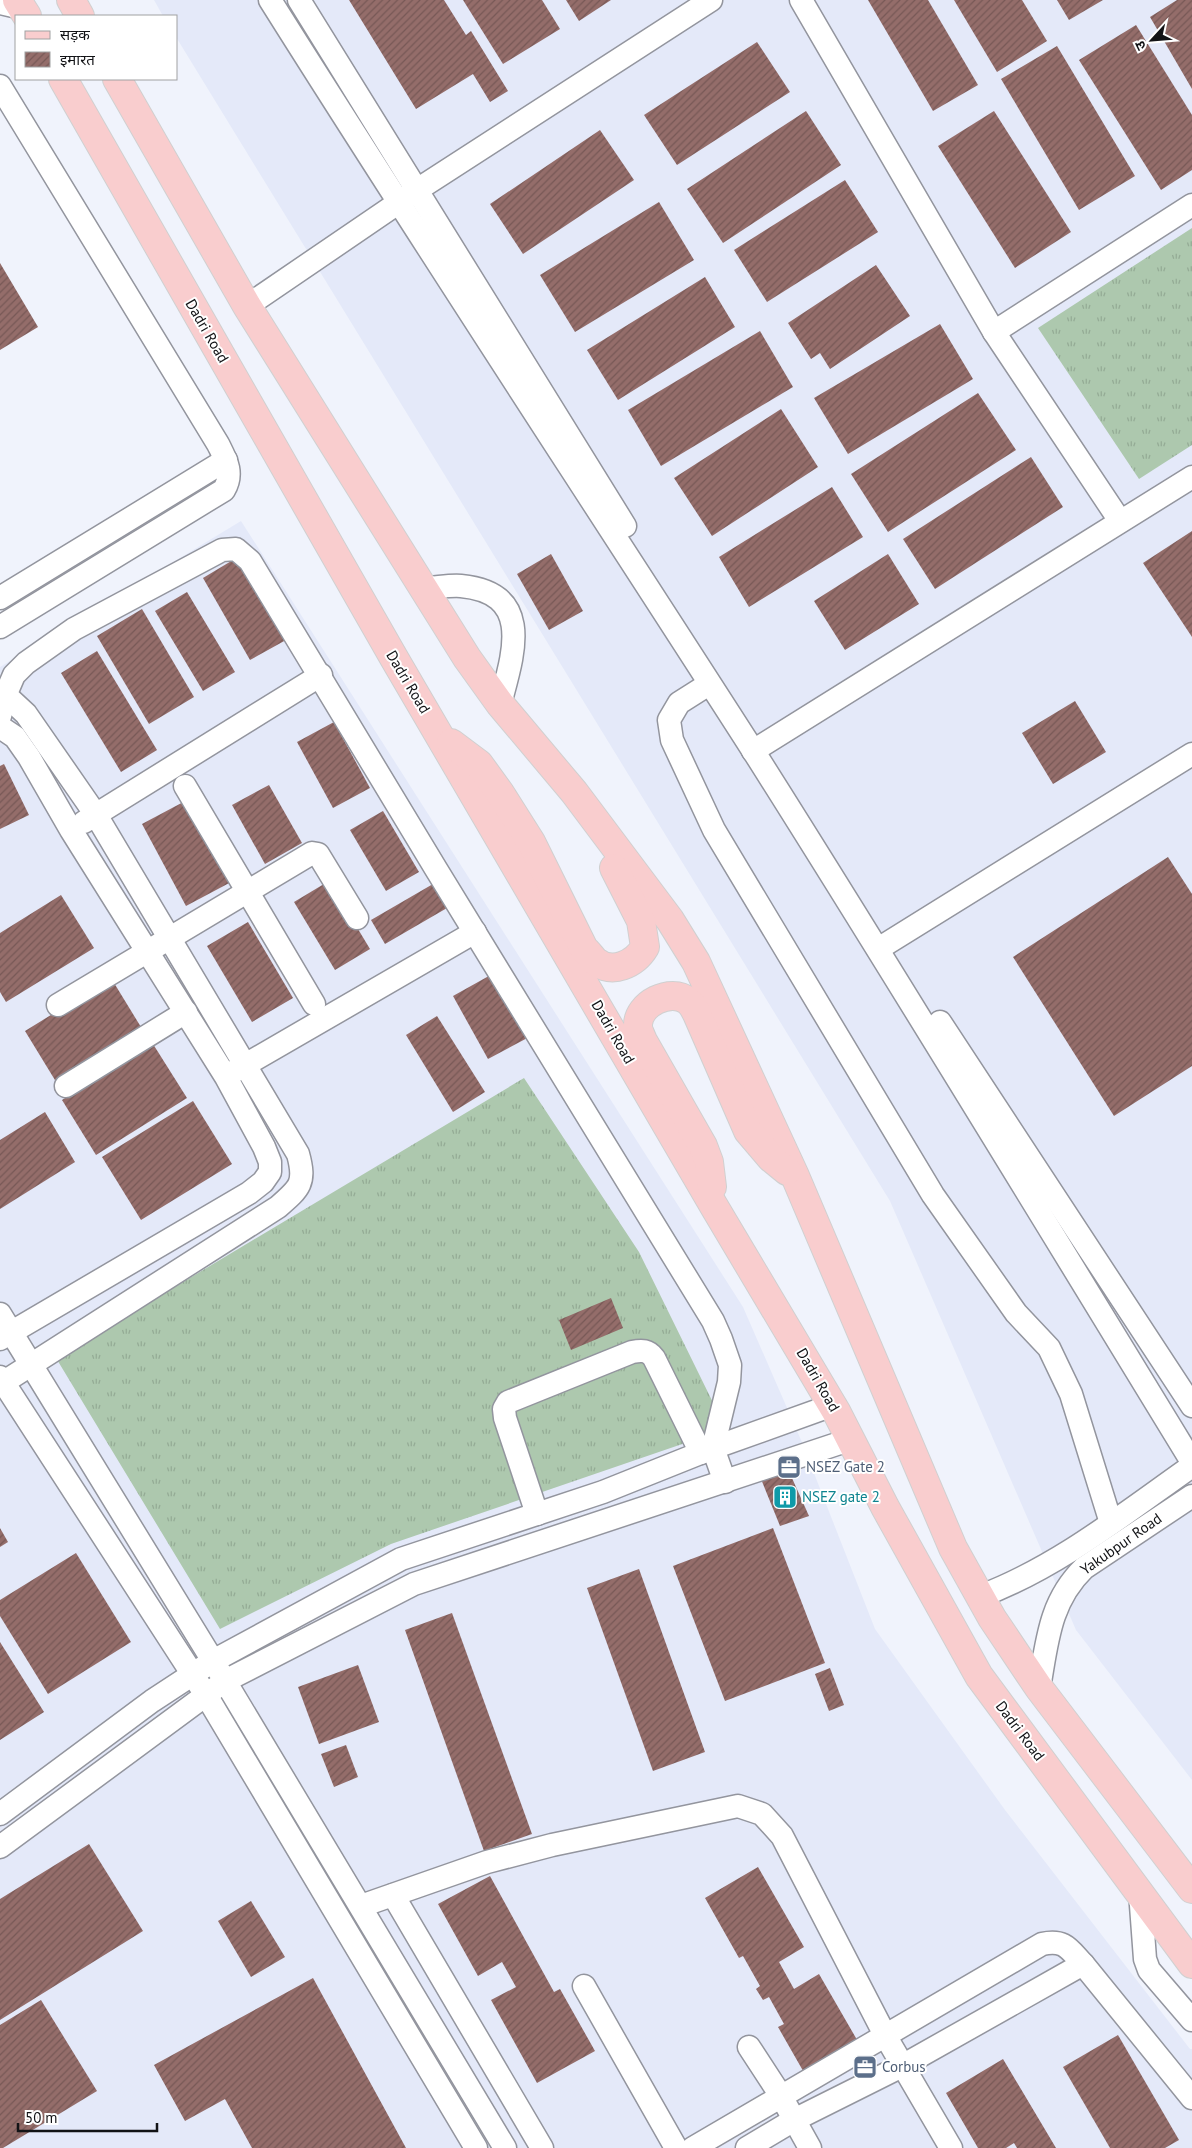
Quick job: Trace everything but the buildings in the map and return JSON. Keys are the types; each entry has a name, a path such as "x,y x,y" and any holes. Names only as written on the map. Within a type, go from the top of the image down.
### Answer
{"main road":[{"path":"71,0 79,15"},
{"name":"Dadri Road","path":"64,80 394,658 833,1405 885,1507 979,1676 1192,1964"},
{"path":"118,80 247,306 467,658 500,704 574,792 670,920 696,962 795,1176 953,1548 992,1618 1039,1688 1192,1889"},
{"path":"441,736 479,764 500,793 532,842 584,948 595,961 607,967 620,967 632,962 645,947 641,921 636,907 574,792"},
{"path":"716,1208 709,1162 703,1146 642,1041 638,1026 639,1015 647,1004 661,998 680,996 689,1001 697,1014 748,1131 771,1158 795,1176"}],"street":[{"path":"270,0 398,203 709,684 759,748"},
{"path":"299,0 610,501 759,748 884,946 1192,1462"},
{"path":"247,306 398,203 712,0"},
{"path":"801,0 994,332 1120,521"},
{"path":"0,86 226,460 230,473 229,482 224,490 0,627"},
{"path":"994,332 1192,205"},
{"path":"0,598 226,460"},
{"path":"759,748 1192,477"},
{"path":"476,2148 206,1695 2,1380 31,1364 278,1206 292,1195 300,1185 302,1171 298,1154 96,815 26,714 2,702 14,676 26,664 74,629 222,550 236,549 250,561 708,1313 721,1339 730,1365 729,1382 707,1450"},
{"path":"423,588 461,586 484,592 504,602 513,622 514,648 500,704"},
{"path":"71,830 321,675"},
{"path":"709,684 679,703 669,720 672,740 714,830 933,1195 1016,1312 1049,1348 1071,1394 1110,1523"},
{"path":"0,727 16,737 71,830 226,1077 264,1147 270,1162 270,1172 263,1182 249,1193 4,1328 31,1364 213,1661 505,2148"},
{"path":"884,946 1192,754"},
{"path":"185,786 314,1004"},
{"path":"58,1005 315,853 357,918"},
{"path":"226,1077 245,1064 475,932"},
{"path":"884,946 1192,1406"},
{"path":"66,1086 186,1012"},
{"path":"270,1172 292,1195"},
{"path":"537,1514 505,1418 504,1409 508,1402 641,1350 649,1352 654,1358 725,1482"},
{"path":"0,1814 152,1701 213,1661 401,1559 603,1492 707,1450 833,1405"},
{"path":"0,1847 225,1681 414,1584 852,1439"},
{"name":"Yakubpur Road","path":"981,1596 1007,1586 1030,1573 1110,1523 1192,1466"},
{"name":"Yakubpur Road","path":"1039,1688 1048,1634 1056,1605 1070,1581 1084,1568 1192,1496"},
{"path":"513,1522 521,1549"},
{"path":"361,1906 487,1862 552,1845 738,1806 762,1814 782,1836 886,2037 951,2148"},
{"path":"1140,1892 1145,1959 1149,1970 1192,2020"},
{"path":"393,1895 542,2148"},
{"path":"693,2148 886,2037 1042,1944 1055,1941 1066,1946 1083,1964 1192,2098"},
{"path":"747,2148 794,2120 902,2066 1083,1964"},
{"path":"584,1986 676,2148"},
{"path":"749,2046 781,2096 810,2148"}],"shaded area":[{"path":"154,0 1192,0 1192,1780 1076,1630 890,1201 178,40 178,15 162,15"},
{"path":"241,521 743,1307 801,1440 875,1629 1005,1810 1190,2049 1192,2049 1192,2148 0,2148 0,667"}],"green space":[{"path":"1192,228 1192,445 1139,479 1038,328"},
{"path":"524,1078 639,1252 726,1429 391,1544 220,1629 56,1358"}],"place":[{"name":"NSEZ Gate 2","path":"789,1467"},
{"name":"NSEZ gate 2","path":"785,1497"},
{"name":"Corbus","path":"865,2067"}]}
